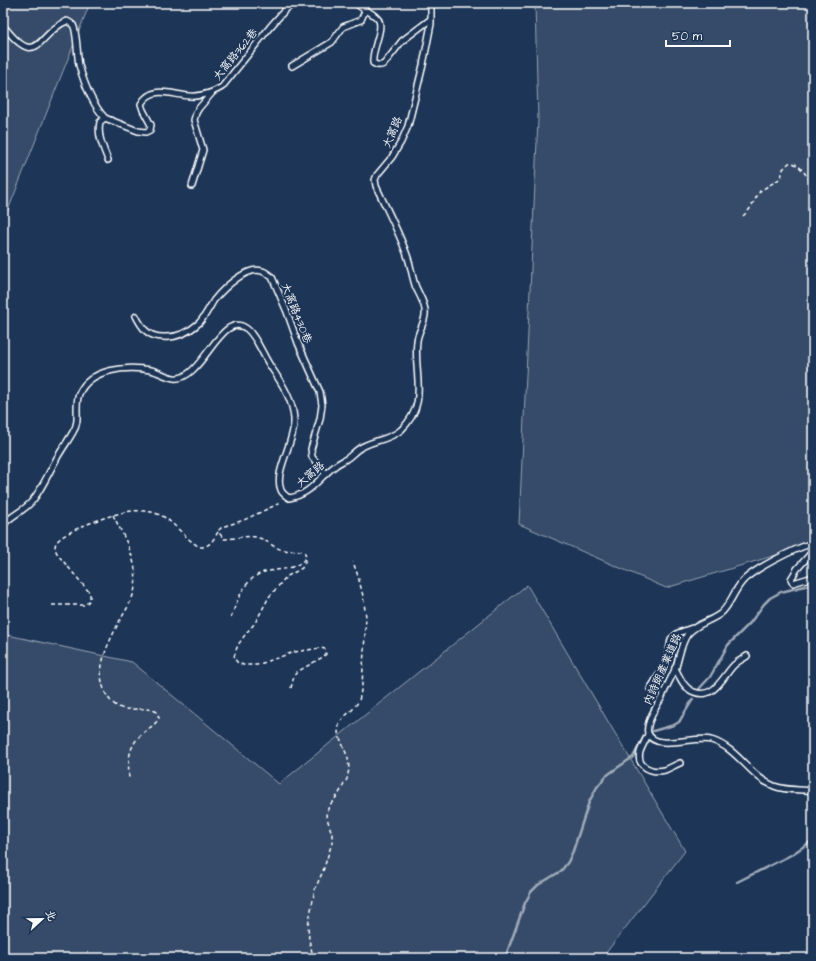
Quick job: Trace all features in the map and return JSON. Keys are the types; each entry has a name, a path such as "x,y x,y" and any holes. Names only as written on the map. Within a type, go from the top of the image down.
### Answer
{"lane":[{"name":"大窩路362巷","path":"105,118 138,131 146,132 150,130 151,125 141,104 145,98 152,93 160,92 195,96 212,93 222,87 270,27 285,10 294,3"},
{"path":"356,3 365,11 378,18 380,23 380,29 372,57 373,63 376,66 384,64 402,41 431,19"},
{"name":"大窩路","path":"3,525 10,517 24,509 43,484 74,431 77,424 78,396 82,389 92,379 103,372 125,369 152,370 174,378 181,378 196,366 223,333 231,326 240,325 248,330 255,339 268,363 282,383 292,407 294,420 293,434 280,472 279,482 281,491 289,498 299,496 310,490 335,466 362,446 392,436 406,423 417,405 419,395 416,354 417,340 426,317 426,311 416,287 408,259 376,186 375,180 379,170 392,157 408,126 423,65 431,19 431,3"},
{"path":"292,66 332,42 343,27 361,20 365,11"},
{"path":"6,29 16,41 24,47 32,48 40,43 60,24 68,21 73,25 79,63 84,81 98,110 105,118 100,122 98,128 108,160"},
{"path":"192,186 203,150 194,120 199,108 212,93"},
{"name":"大窩路430巷","path":"136,316 142,327 150,335 170,337 187,332 200,322 224,288 245,274 253,270 261,270 272,277 298,343 320,392 322,405 320,419 311,449 312,456 326,474"},
{"path":"3,520 10,517"},
{"name":"內詩朗產業道路","path":"680,763 666,770 657,771 642,766 640,752 650,736 648,730 649,723 675,668 684,641 693,628 720,614 727,607 737,589 747,576 791,552 813,543"},
{"path":"813,551 797,569 791,579 793,583 813,577"},
{"path":"650,689 666,661 671,639 678,633 693,628"},
{"path":"675,668 690,691 700,695 708,694 715,688 734,665 748,656"},
{"path":"650,736 660,742 668,743 695,739 710,740 722,745 736,754 751,770 774,786 791,790 813,791"}],"path":[{"path":"743,216 749,210 760,191 781,178 783,169 789,163 792,162 796,164 813,183"},
{"path":"52,605 85,605 90,600 90,593 58,555 55,549 57,542 70,532 87,524 131,511 149,512 161,515 170,520 196,546 202,547 209,545 222,527 244,520 289,498"},
{"path":"114,515 133,561 136,575 135,588 129,605 116,628 105,653 101,671 102,684 108,698 115,705 125,710 151,708 157,712 159,718 156,724 139,737 131,748 128,761 129,778"},
{"path":"219,530 224,539 235,539 249,536 258,537 275,547 284,550 301,550 305,553 305,564 302,568 286,577 269,597 260,616 247,632 234,653 234,658 237,662 243,665 257,665 294,652 321,648 325,649 326,654 323,657 297,672 294,676 291,688"},
{"path":"231,617 239,595 255,577 262,573 279,571 294,566 303,562 306,558"},
{"path":"316,958 312,952 308,926 315,889 323,871 332,843 332,834 326,815 329,806 338,795 347,779 349,769 348,758 338,732 339,725 343,718 359,701 362,685 366,617 363,596 353,562"}],"shaded area":[{"path":"3,3 90,3 3,223"},
{"path":"535,3 813,3 813,544 666,588 519,524 538,120"},
{"path":"527,585 685,851 602,958 3,958 3,634 132,662 279,784"}],"waterway":[{"path":"699,689 710,677 728,645 750,623 770,598 781,592 813,584"},
{"path":"653,731 679,722 693,699"},
{"path":"505,958 525,903 531,892 538,885 561,871 568,862 589,802 597,787 606,776 633,757 644,736"},
{"path":"737,882 791,855 813,840"}]}
